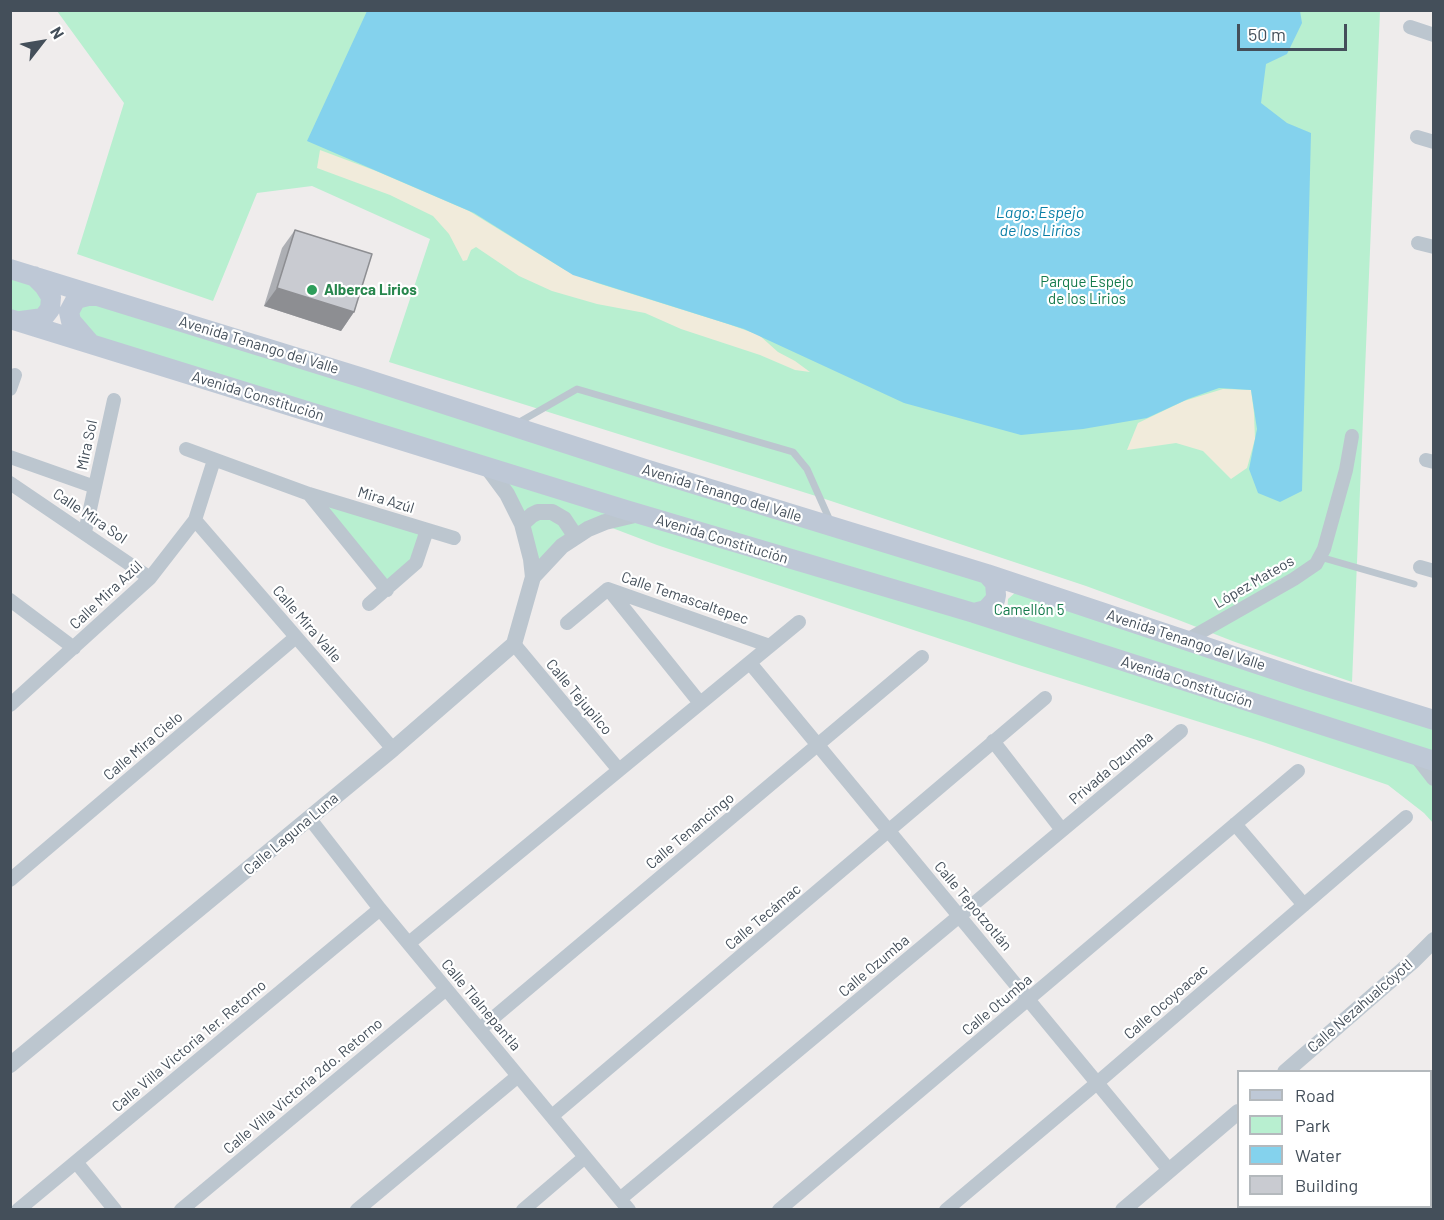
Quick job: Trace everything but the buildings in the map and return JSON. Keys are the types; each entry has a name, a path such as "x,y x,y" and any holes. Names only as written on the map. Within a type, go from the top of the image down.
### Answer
{"main road":[{"name":"Avenida Tenango del Valle","path":"10,269 834,528 1026,586 1308,681 1434,720"},
{"path":"14,320 31,321 43,318 50,309 51,297 34,276"},
{"path":"90,343 71,321 69,312 76,299 88,296 103,297"},
{"name":"Avenida Constitución","path":"14,320 639,514 974,614 1425,758"},
{"path":"974,614 986,610 995,600 995,583 987,574"},
{"path":"1015,627 1006,616 1006,603 1016,590 1026,586"}],"street":[{"path":"1410,27 1434,35"},
{"path":"1416,136 1434,142"},
{"path":"1418,243 1434,247"},
{"path":"10,389 15,375"},
{"name":"Mira Sol","path":"85,532 114,400"},
{"path":"1320,557 1346,470 1352,436"},
{"name":"Mira Azúl","path":"186,449 309,494 454,538"},
{"path":"10,457 95,487"},
{"name":"Calle Mira Azúl","path":"10,705 150,578 195,520 213,460"},
{"path":"487,467 507,494 522,524 533,577"},
{"name":"Calle Mira Sol","path":"10,483 150,578"},
{"path":"309,494 387,590"},
{"path":"522,524 538,512 552,512 564,519 572,531 573,538"},
{"path":"513,644 533,577 551,556 573,538 605,522 639,514"},
{"name":"Calle Mira Valle","path":"195,520 393,749"},
{"path":"369,604 416,563 427,530"},
{"name":"López Mateos","path":"1187,640 1294,579 1316,564 1320,557"},
{"path":"567,623 608,589"},
{"name":"Calle Temascaltepec","path":"608,589 770,646"},
{"name":"Calle Temascaltepec","path":"608,589 700,703"},
{"path":"10,600 74,648"},
{"path":"409,943 799,622"},
{"name":"Calle Mira Cielo","path":"10,880 296,637"},
{"name":"Calle Laguna Luna","path":"10,1065 310,819 513,644"},
{"name":"Calle Tejupilco","path":"513,644 619,770"},
{"name":"Calle Tenancingo","path":"480,1029 922,657"},
{"name":"Calle Tepotzotlán","path":"750,663 1169,1170"},
{"name":"Calle Tecámac","path":"552,1116 1045,698"},
{"name":"Privada Ozumba","path":"1062,830 1181,731"},
{"path":"993,741 1062,830"},
{"path":"1425,758 1434,778"},
{"name":"Calle Otumba","path":"779,1209 1298,771"},
{"name":"Calle Ocoyoacac","path":"946,1209 1098,1083 1406,817"},
{"name":"Calle Tlalnepantla","path":"310,819 380,909 624,1204"},
{"path":"1235,824 1304,905"},
{"name":"Calle Ozumba","path":"624,1204 1062,830"},
{"name":"Calle Villa Victoria 1er. Retorno","path":"18,1209 380,909"},
{"name":"Calle Nezahualcóyotl","path":"1287,1070 1412,962 1434,940"},
{"name":"Calle Villa Victoria 2do. Retorno","path":"181,1209 446,989"},
{"path":"357,1209 518,1076"},
{"path":"1123,1209 1237,1114"},
{"path":"523,1209 585,1157"},
{"path":"76,1162 115,1209"}],"lane":[{"path":"512,427 577,389 793,452 807,469 834,528"},
{"path":"1320,557 1414,584"}],"green space":[{"name":"Parque Espejo de los Lirios","path":"57,11 1380,11 1352,682 1235,642 1086,586 819,497 389,362 430,239 312,186 257,193 213,301 77,254 124,103"},
{"path":"10,270 34,276 47,308 11,316"},
{"path":"80,299 991,580 986,609 91,341 73,305"},
{"path":"498,474 623,514 575,529 562,514 523,518"},
{"path":"318,500 424,532 414,562 389,585"},
{"path":"552,516 568,536 537,564 529,522"},
{"path":"639,518 1415,759 1433,785 1433,823 1424,813 1388,785 1263,742 1022,666 657,545 607,526"},
{"name":"Camellón 5","path":"1017,591 1433,721 1433,760 1007,616 1008,599"}],"sand":[{"path":"320,150 469,211 565,270 597,283 759,335 778,352 810,372 795,370 760,355 681,329 645,313 597,304 552,291 519,276 476,247 471,250 467,260 463,261 449,234 433,216 390,195 317,168"},
{"path":"1223,389 1251,390 1254,413 1255,439 1247,468 1231,479 1203,451 1176,443 1127,450 1138,423 1184,401"}],"water":[{"name":"Lago: Espejo de los Lirios","path":"367,11 1300,11 1302,23 1287,54 1266,64 1261,103 1287,123 1311,133 1302,491 1280,502 1258,493 1249,469 1257,429 1251,390 1219,388 1147,418 1083,429 1021,435 904,403 744,329 573,275 474,213 307,141"}],"place":[{"name":"Alberca Lirios","path":"312,290"}]}
